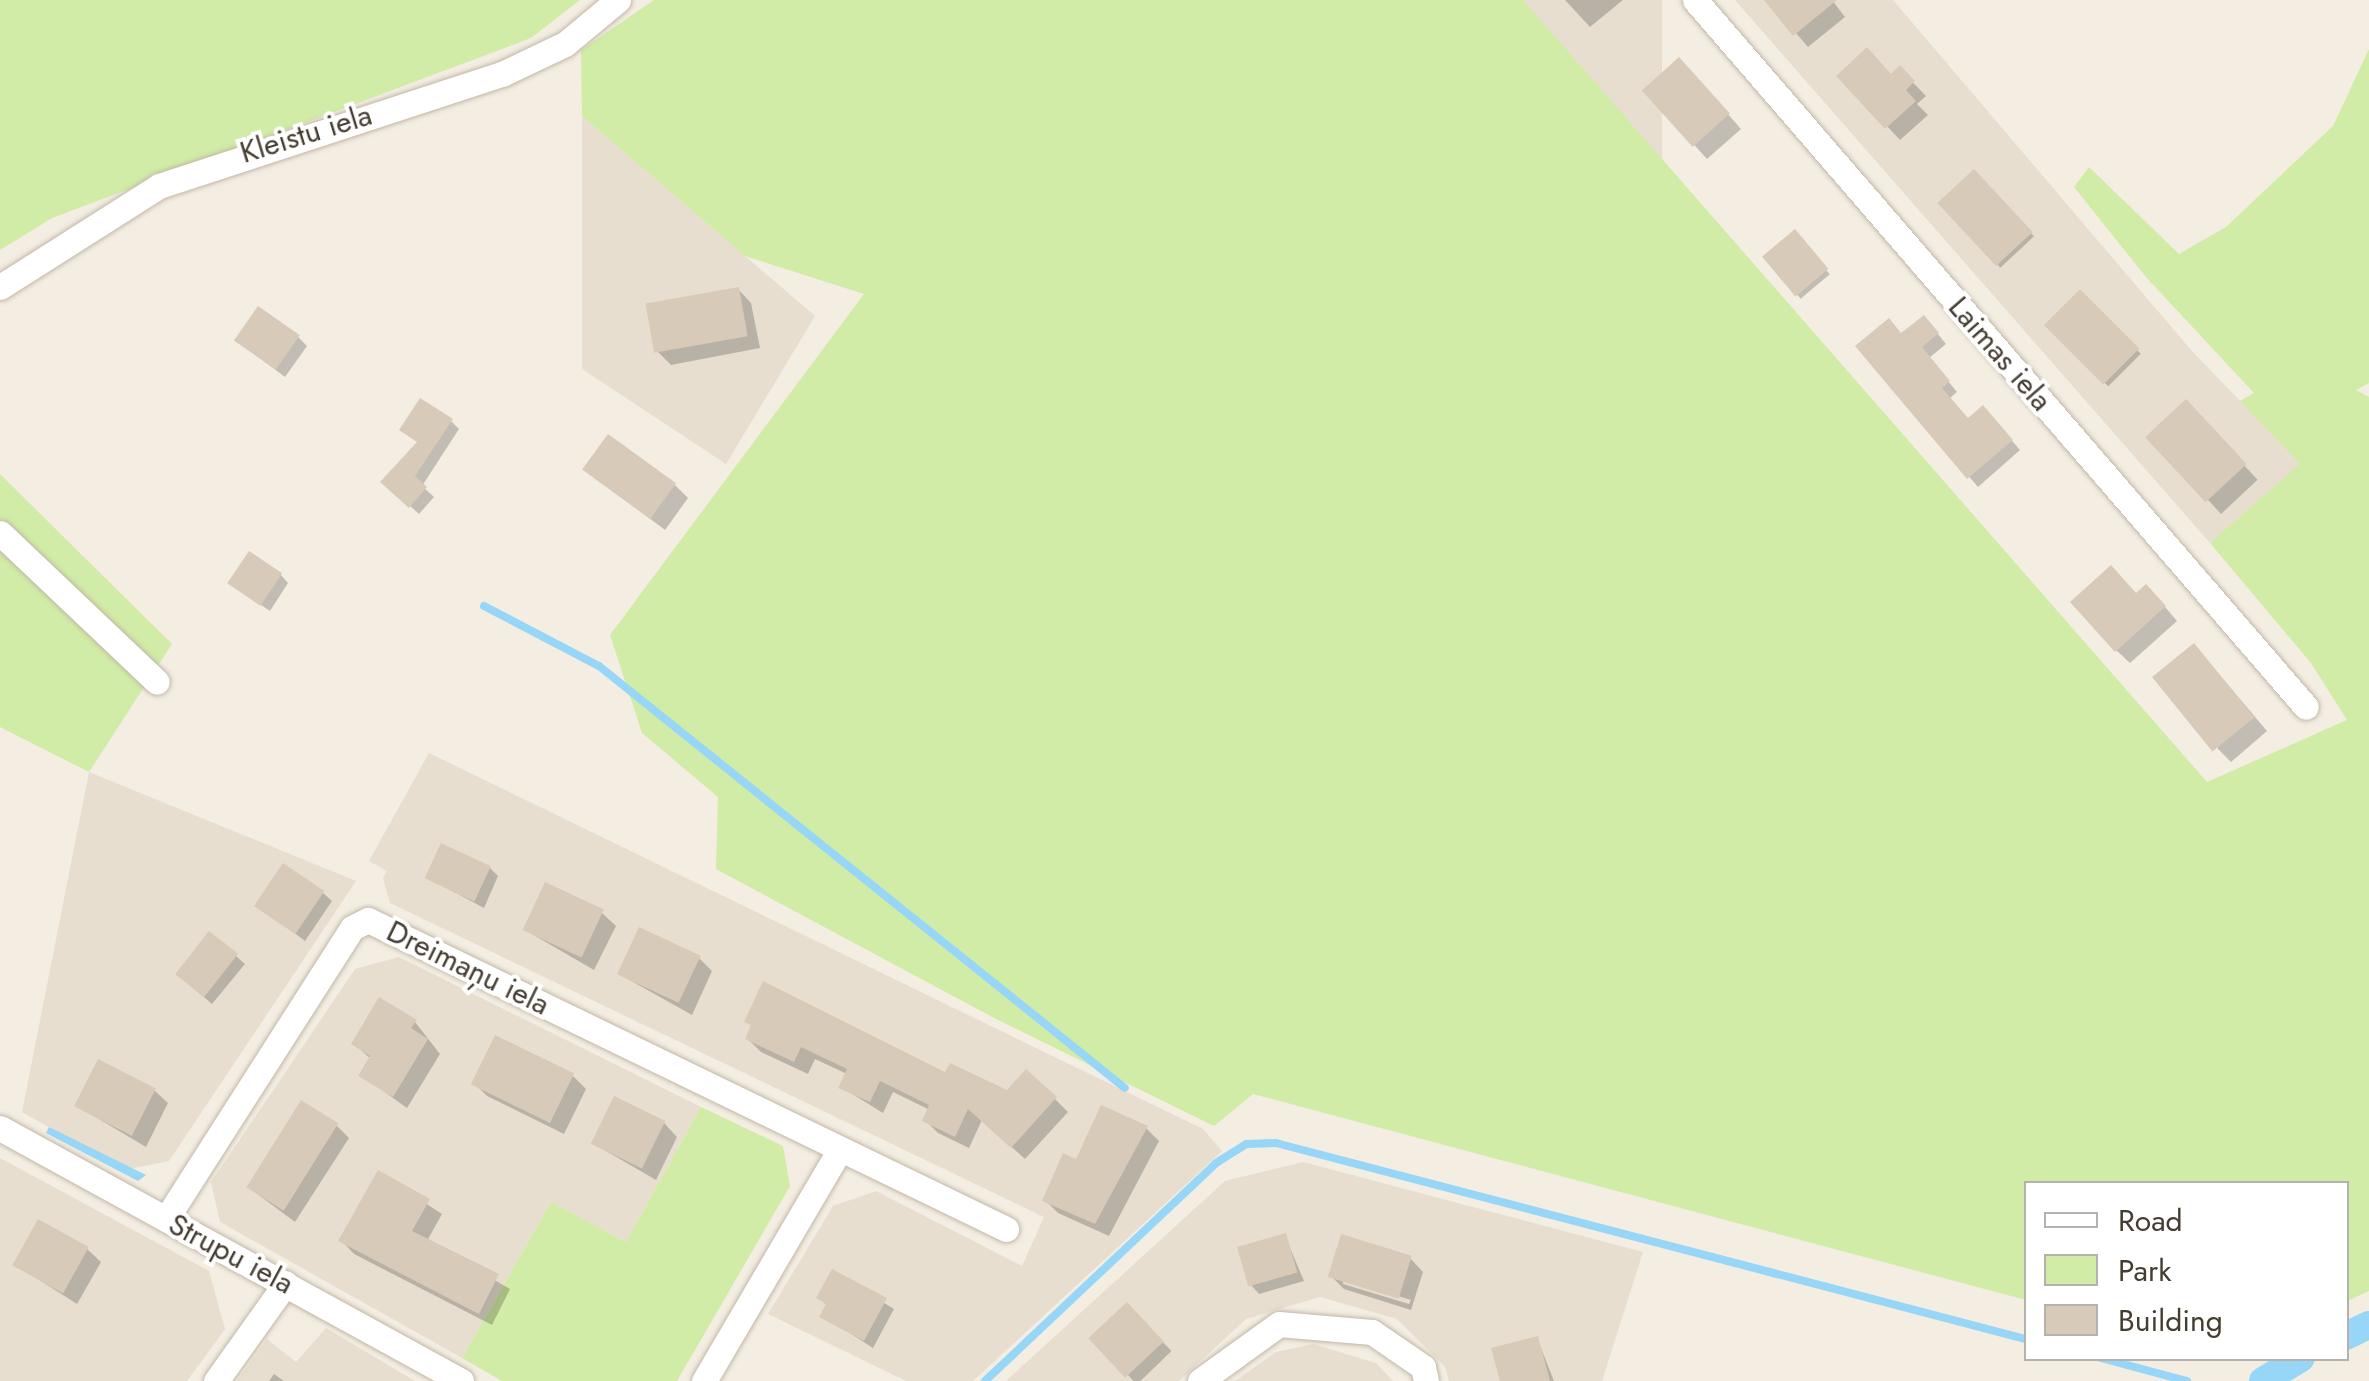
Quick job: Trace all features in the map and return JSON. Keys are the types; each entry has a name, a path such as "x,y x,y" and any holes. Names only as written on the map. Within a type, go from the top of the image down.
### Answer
{"street":[{"name":"Kleistu iela","path":"0,287 159,186 222,160 502,74 565,44 618,0"},
{"name":"Laimas iela","path":"1695,0 2306,707"},
{"path":"0,533 157,682"},
{"name":"Dreimaņu iela","path":"166,1219 352,928 368,920 838,1153 1006,1229"},
{"name":"Strupu iela","path":"0,1128 461,1381"},
{"path":"704,1381 838,1153"},
{"path":"216,1381 286,1284"},
{"path":"1200,1381 1279,1324 1372,1332 1423,1367 1426,1381"}],"shaded area":[{"path":"1523,0 1662,0 1662,1038 1523,1038"},
{"path":"1735,0 1893,0 2191,350 2301,464 2210,543"},
{"path":"582,116 815,316 726,464 582,369"},
{"path":"429,753 1203,1129 1222,1151 973,1381 906,1381 768,1314 833,1206 876,1191 1022,1266 1044,1217 390,903 383,878 387,871 369,861"},
{"path":"89,772 356,881 169,1161 125,1170 22,1112"},
{"path":"399,957 701,1107 626,1242 551,1202 462,1358 220,1222 211,1182 355,969"},
{"path":"0,1158 209,1271 225,1329 187,1381 0,1381"},
{"path":"1303,1162 1643,1252 1602,1381 1449,1381 1445,1367 1397,1319 1320,1297 1246,1319 1179,1381 1006,1381 1225,1181"},
{"path":"326,1328 415,1381 237,1381 267,1339 296,1362"},
{"path":"1313,1344 1376,1363 1393,1381 1235,1381 1276,1352"}],"green space":[{"path":"0,0 580,0 531,38 52,218 0,250"},
{"path":"654,0 1523,0 2207,782 2347,720 2311,663 2210,543 2300,464 2240,401 2254,393 2146,277 2074,187 2089,167 2179,254 2226,227 2333,126 2369,49 2369,383 2356,390 2369,397 2369,1291 2349,1300 2349,1181 2024,1181 2024,1299 1253,1094 1214,1126 998,1020 716,869 718,797 642,733 610,635 864,294 745,256 582,116 581,50"},
{"path":"0,474 172,644 89,772 0,727"},
{"path":"701,1107 783,1146 790,1186 677,1381 502,1381 462,1358 551,1202 626,1242"}],"water":[{"path":"49,1127 146,1175 138,1181 46,1133"}],"building":[{"path":"1764,0 1837,0 1793,36"},
{"path":"1867,47 1891,74 1900,65 1915,81 1906,90 1916,101 1885,129 1836,76"},
{"path":"1679,57 1730,113 1693,147 1642,90"},
{"path":"1974,169 2033,232 1996,266 1937,203"},
{"path":"1795,229 1828,269 1795,296 1762,257"},
{"path":"739,287 748,336 654,353 645,303"},
{"path":"2080,289 2139,348 2103,384 2044,325"},
{"path":"258,306 300,335 276,370 234,340"},
{"path":"1924,315 1939,333 1922,347 1950,381 1942,388 1968,418 1983,405 2013,440 1967,479 1855,346 1889,318 1901,333"},
{"path":"420,398 453,419 415,476 427,487 409,508 380,482 417,442 399,430"},
{"path":"2186,399 2247,464 2206,502 2145,437"},
{"path":"608,434 676,483 650,519 582,470"},
{"path":"249,551 282,573 260,606 227,583"},
{"path":"2111,565 2136,593 2146,584 2166,606 2115,652 2070,602"},
{"path":"2194,643 2254,718 2212,752 2152,677"},
{"path":"441,843 491,866 474,902 425,878"},
{"path":"283,863 324,891 295,934 254,906"},
{"path":"545,882 604,909 582,958 523,930"},
{"path":"639,927 701,956 679,1003 617,974"},
{"path":"209,931 238,954 204,997 175,974"},
{"path":"763,981 945,1072 950,1063 1007,1090 1026,1069 1057,1097 1011,1148 968,1109 955,1137 922,1121 929,1105 880,1081 870,1102 838,1088 847,1069 801,1047 794,1062 745,1039 751,1025 744,1022"},
{"path":"379,997 417,1020 411,1028 428,1039 393,1097 358,1076 370,1056 351,1044"},
{"path":"495,1035 574,1074 550,1123 471,1084"},
{"path":"98,1059 156,1089 132,1136 74,1106"},
{"path":"614,1096 665,1121 642,1169 591,1144"},
{"path":"301,1100 338,1123 284,1211 246,1187"},
{"path":"1101,1105 1148,1126 1095,1224 1042,1201 1063,1153 1076,1159"},
{"path":"378,1170 430,1199 412,1231 499,1274 479,1314 338,1241"},
{"path":"38,1219 89,1247 63,1293 12,1265"},
{"path":"1286,1233 1297,1272 1248,1286 1237,1247"},
{"path":"1341,1234 1412,1256 1399,1299 1328,1277"},
{"path":"832,1269 887,1298 864,1341 819,1317 826,1304 816,1298"},
{"path":"1127,1302 1164,1341 1125,1378 1088,1338"},
{"path":"1538,1336 1550,1381 1500,1381 1491,1348"}],"waterway":[{"path":"484,606 599,666 1125,1088"},
{"path":"985,1381 1216,1163 1247,1144 1276,1143 2024,1338"},
{"path":"2349,1335 2369,1325"},
{"path":"2112,1361 2187,1381"},
{"path":"2263,1381 2296,1361"}]}
